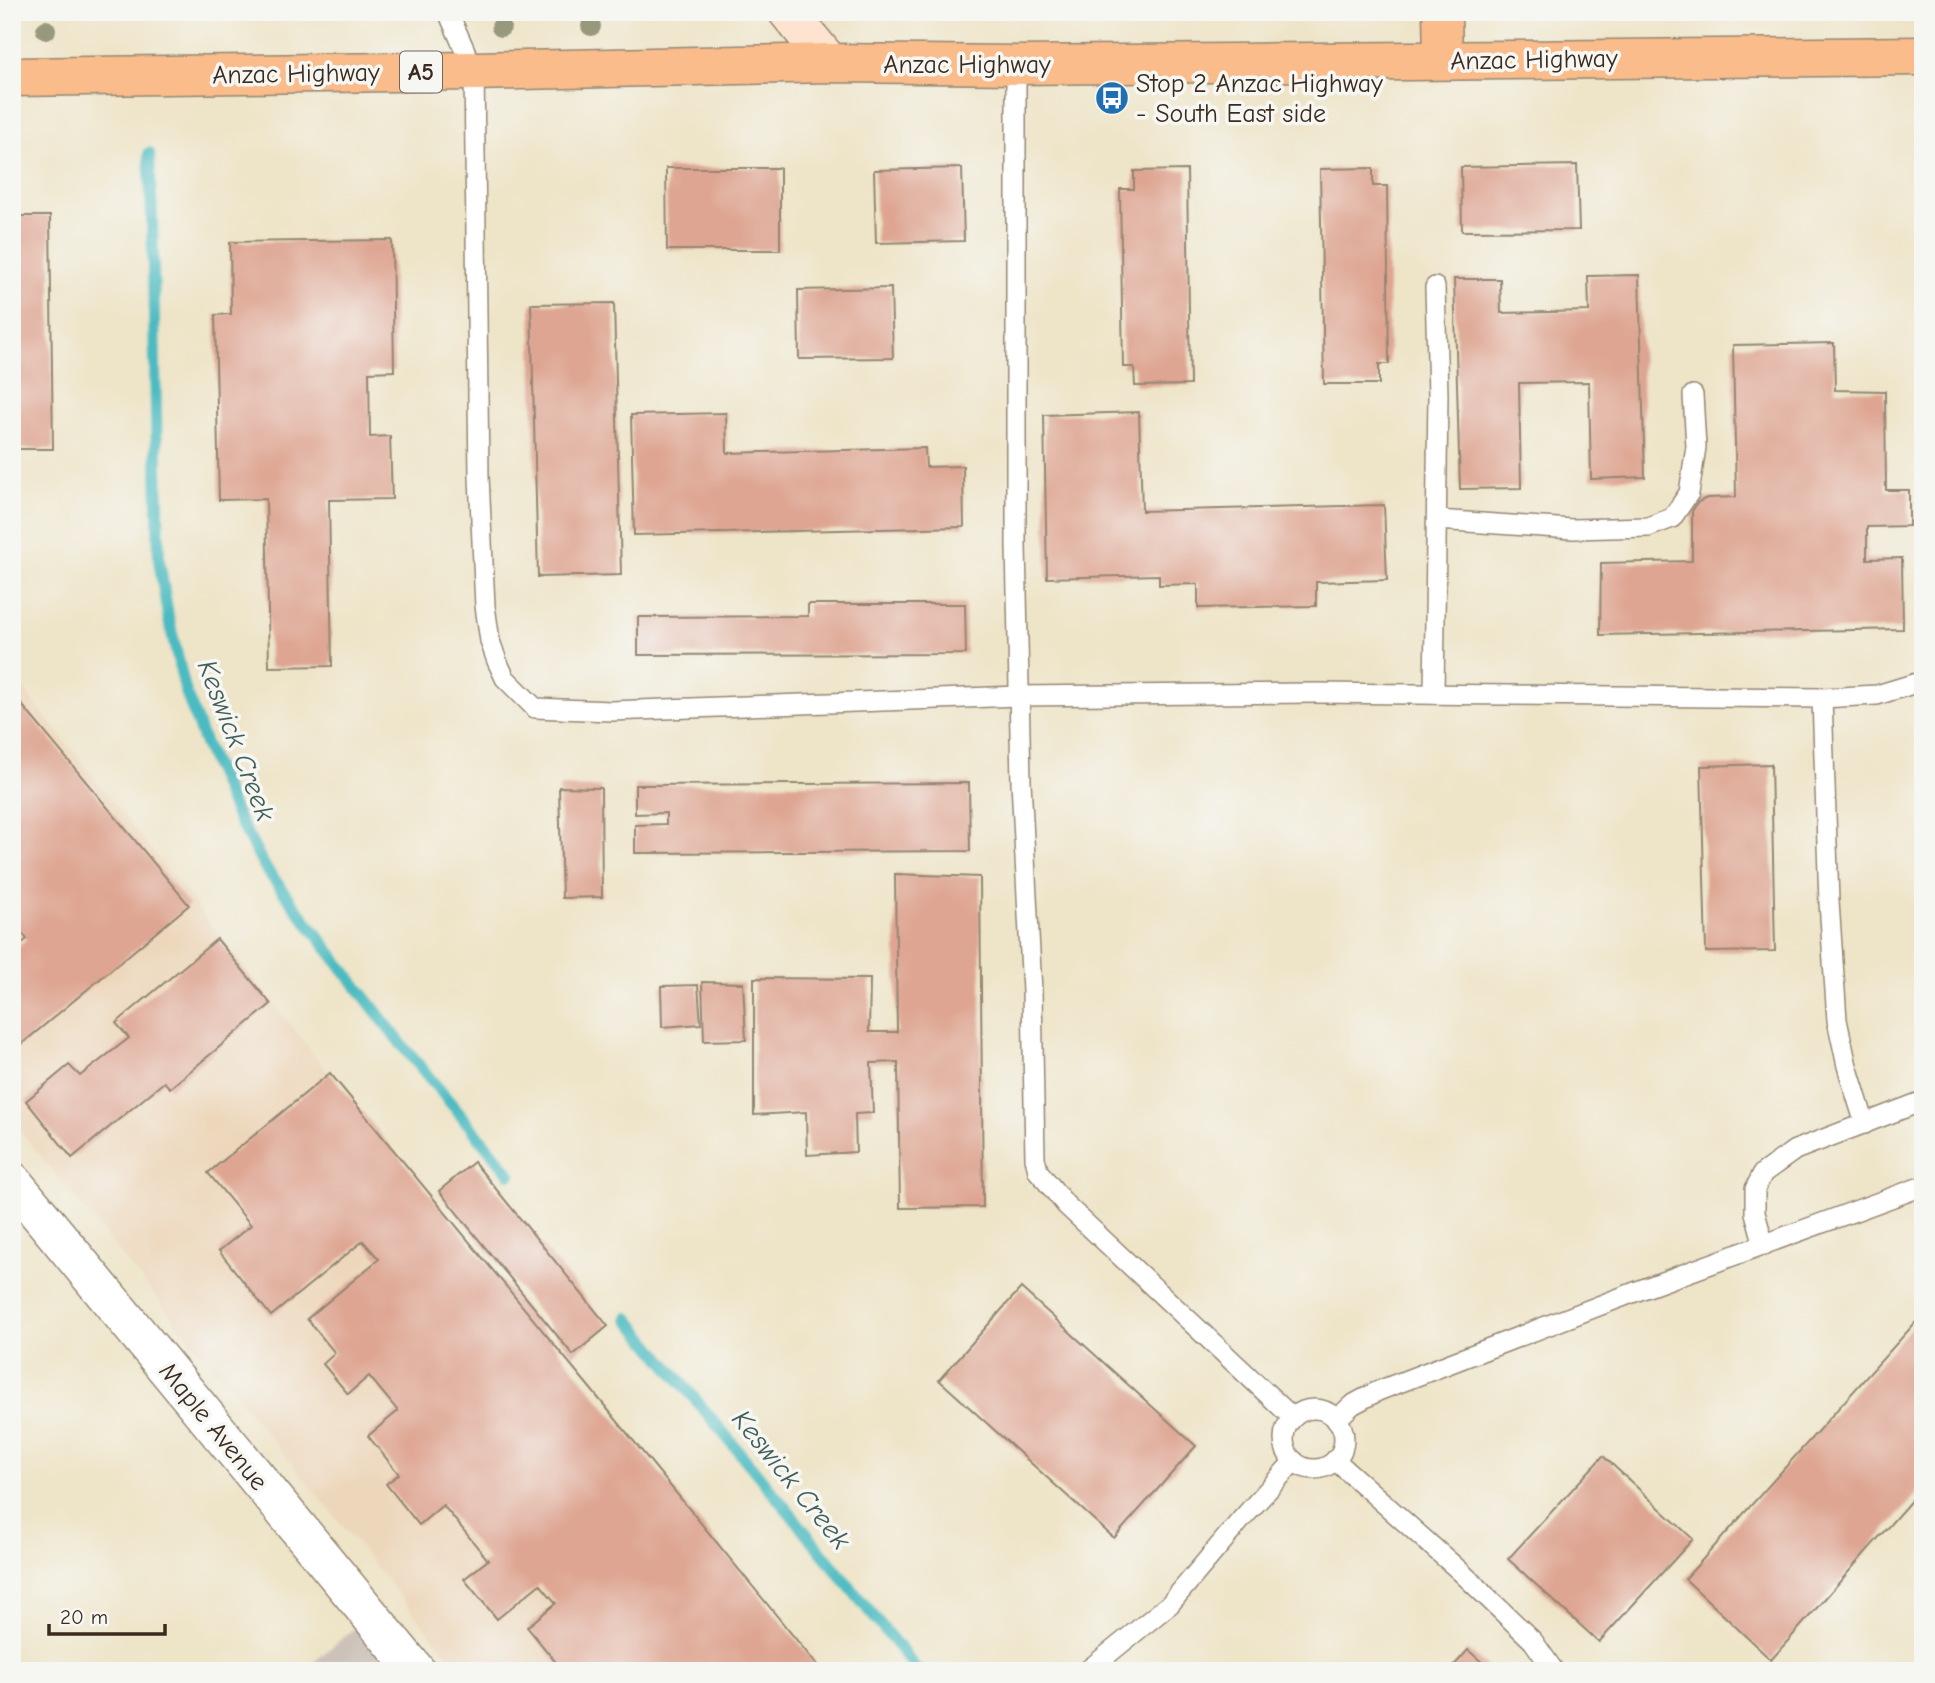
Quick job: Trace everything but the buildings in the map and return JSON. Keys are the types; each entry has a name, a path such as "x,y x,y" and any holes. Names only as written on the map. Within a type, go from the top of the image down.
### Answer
{"highway":[{"path":"1442,12 1443,60"},
{"name":"Anzac Highway","path":"12,77 830,63 1016,65 1923,55"}],"street":[{"path":"788,12 830,63"},
{"name":"Maple Avenue","path":"12,1181 416,1671"}],"lane":[{"path":"448,12 474,71 479,464 485,606 490,641 505,678 535,708 611,711 1019,696 1315,693 1822,698 1877,695 1923,681"},
{"path":"1016,65 1015,354 1019,696 1032,991 1035,1158 1038,1171 1066,1205 1293,1418"},
{"path":"1433,694 1438,395 1435,287"},
{"path":"1437,520 1573,529 1648,527 1672,517 1689,493 1696,447 1693,395"},
{"path":"1822,698 1829,902 1837,1020 1847,1066 1865,1124"},
{"path":"1764,1245 1755,1213 1755,1189 1763,1173 1795,1150 1923,1101"},
{"path":"1336,1420 1352,1405 1378,1391 1640,1290 1923,1186"},
{"path":"1315,1409 1329,1413 1342,1428 1342,1448 1335,1460 1322,1468 1312,1469 1294,1461 1286,1450 1284,1440 1285,1430 1293,1418 1301,1412 1315,1409"},
{"path":"1335,1460 1461,1572 1533,1641 1554,1671"},
{"path":"1087,1671 1170,1604 1294,1461"}],"shaded area":[{"path":"12,675 804,1671 461,1671 12,1121"},
{"path":"357,1626 393,1671 303,1671"}],"waterway":[{"name":"Keswick Creek","path":"149,153 159,560 168,616 185,689 236,815 266,869 402,1045 510,1174"},
{"name":"Keswick Creek","path":"628,1318 918,1671"}],"place":[{"name":"Stop 2 Anzac Highway - South East side","path":"1112,98"}]}
